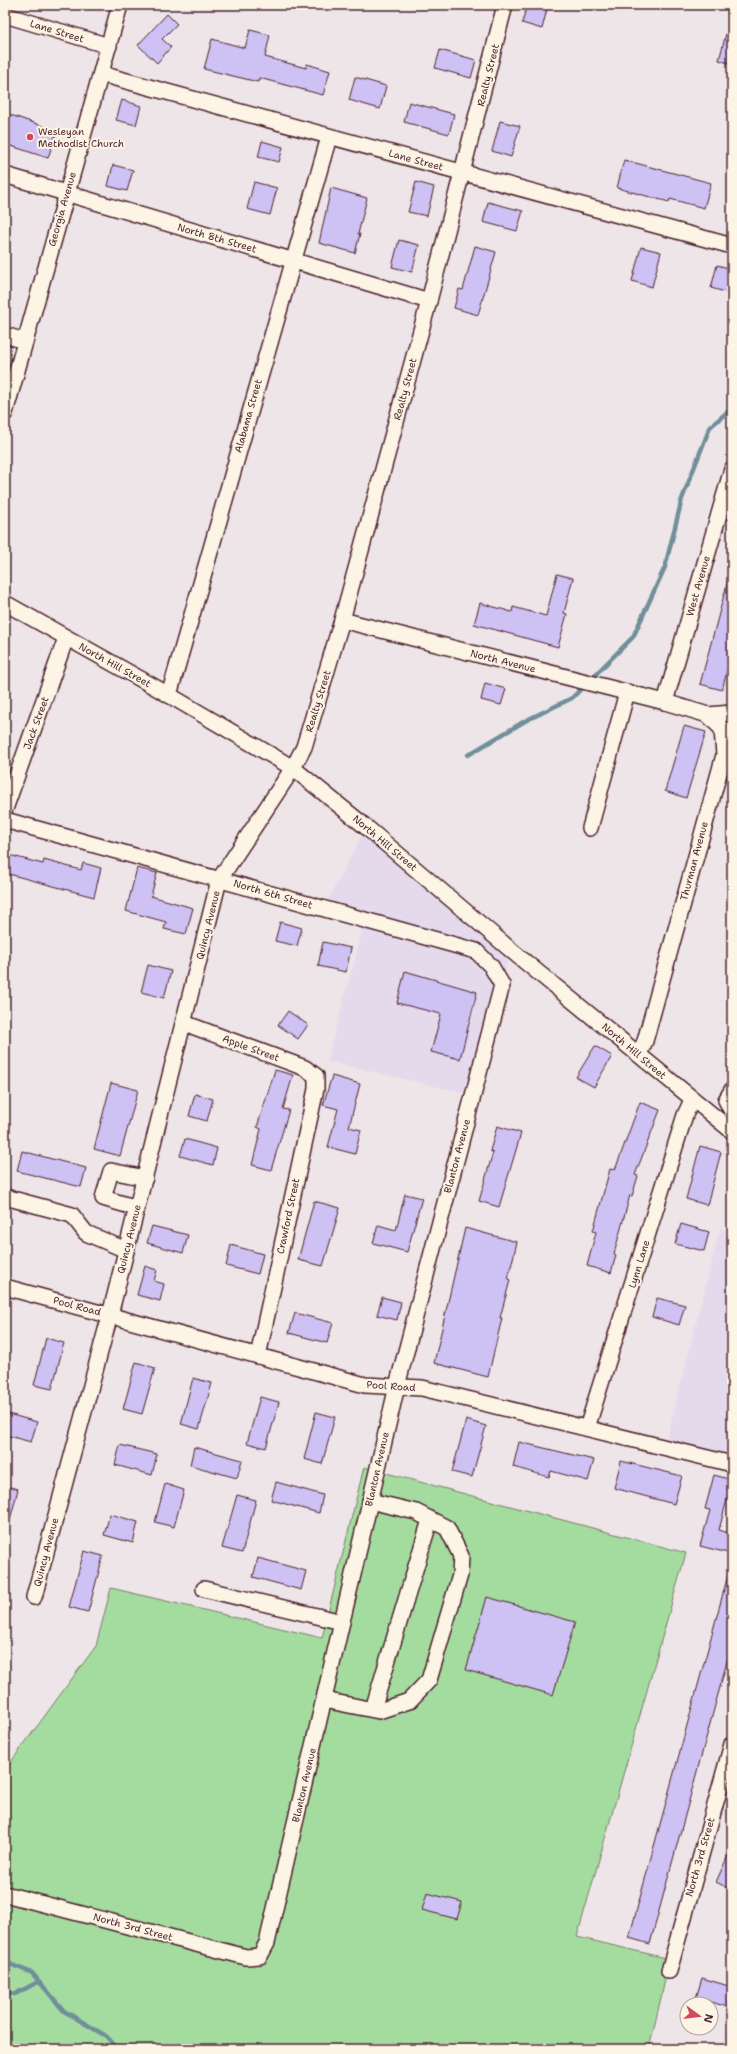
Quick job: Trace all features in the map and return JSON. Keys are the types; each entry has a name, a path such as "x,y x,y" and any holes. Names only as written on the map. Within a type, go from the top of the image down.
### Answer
{"street":[{"name":"Georgia Avenue","path":"5,413 120,5"},
{"name":"Realty Street","path":"220,880 293,768 304,747 342,620 464,173 505,5"},
{"name":"Lane Street","path":"5,15 109,46"},
{"name":"Lane Street","path":"101,74 732,246"},
{"name":"Alabama Street","path":"169,695 292,260 329,137"},
{"name":"North 8th Street","path":"5,175 429,302"},
{"path":"5,335 25,341"},
{"name":"West Avenue","path":"665,702 731,474"},
{"name":"North Hill Street","path":"5,602 66,638 169,695 293,768 366,827 518,956 639,1054 692,1100 732,1131"},
{"name":"North Avenue","path":"342,620 665,702"},
{"name":"Jack Street","path":"5,808 66,638"},
{"path":"590,828 627,692"},
{"name":"Thurman Avenue","path":"639,1054 645,1041 728,756 722,729 708,715 665,702"},
{"path":"708,715 732,713"},
{"name":"North 6th Street","path":"5,820 476,951 491,966 502,985"},
{"name":"Quincy Avenue","path":"34,1597 110,1315 220,880"},
{"name":"Blanton Avenue","path":"260,1956 267,1943 397,1386 502,985"},
{"name":"Apple Street","path":"184,1023 305,1068 316,1076"},
{"name":"Crawford Street","path":"258,1356 316,1089 316,1076"},
{"path":"720,1122 732,1112 726,1100 732,1090"},
{"name":"Lynn Lane","path":"587,1428 683,1122 692,1100"},
{"path":"137,1208 103,1198 111,1171 145,1178"},
{"path":"9,1198 72,1215 86,1233 126,1250"},
{"name":"Pool Road","path":"5,1287 365,1385 422,1388 732,1464"},
{"path":"324,1700 379,1710 409,1701 429,1680 460,1575 461,1556 447,1528 416,1512 370,1500"},
{"path":"373,1709 430,1520"},
{"path":"204,1588 342,1622"},
{"name":"North 3rd Street","path":"669,1971 732,1744"},
{"name":"North 3rd Street","path":"5,1894 246,1957 260,1956"}],"shaded area":[{"path":"364,831 509,957 473,1095 327,1061 365,922 323,909"},
{"path":"720,1228 732,1233 732,1467 664,1450"}],"green space":[{"path":"364,1467 686,1553 577,1937 670,1959 649,2049 5,2049 5,1770 96,1646 111,1588 322,1638"}],"building":[{"path":"527,5 548,5 542,29 522,23"},
{"path":"167,14 177,24 162,39 171,47 157,63 138,45"},
{"path":"728,26 732,27 732,64 719,60"},
{"path":"250,30 270,35 265,57 306,68 307,64 330,71 323,95 259,78 258,82 204,69 212,39 245,48"},
{"path":"440,50 476,60 471,78 435,68"},
{"path":"355,77 386,86 380,109 349,100"},
{"path":"122,100 141,106 136,125 116,120"},
{"path":"409,102 454,114 449,134 404,122"},
{"name":"Wesleyan Methodist Church","path":"5,113 57,131 48,158 5,144"},
{"path":"500,121 520,126 511,157 492,151"},
{"path":"262,141 283,147 279,162 258,157"},
{"path":"624,160 711,183 704,208 670,199 669,202 617,188"},
{"path":"113,165 133,170 127,191 108,186"},
{"path":"254,182 277,188 270,215 247,209"},
{"path":"416,182 434,187 427,216 408,212"},
{"path":"331,188 367,198 355,253 319,243"},
{"path":"488,202 523,211 517,231 483,222"},
{"path":"399,240 419,245 412,272 392,267"},
{"path":"475,246 496,252 478,315 454,308 459,289 463,290"},
{"path":"641,247 661,252 652,287 632,281"},
{"path":"717,265 732,269 732,294 711,288"},
{"path":"557,574 573,578 564,613 567,614 558,647 474,624 480,603 512,612 513,607 546,616"},
{"path":"728,580 732,580 732,652 722,690 700,684"},
{"path":"485,683 506,689 501,705 481,700"},
{"path":"684,726 706,732 686,798 665,791"},
{"path":"5,854 43,864 44,860 81,870 83,863 101,868 94,897 5,873"},
{"path":"137,868 157,873 151,896 193,908 186,934 164,929 166,922 126,911"},
{"path":"280,922 302,928 297,946 275,941"},
{"path":"323,942 351,948 346,972 318,966"},
{"path":"148,965 171,971 164,998 141,992"},
{"path":"405,971 477,992 460,1059 431,1052 441,1014 397,1003"},
{"path":"288,1011 308,1025 298,1039 278,1025"},
{"path":"595,1046 612,1056 594,1087 576,1077"},
{"path":"275,1070 293,1075 283,1109 289,1110 271,1170 252,1165 261,1129 257,1127"},
{"path":"332,1076 360,1084 349,1127 361,1130 355,1154 328,1147 338,1109 323,1105"},
{"path":"111,1083 138,1090 120,1156 94,1149"},
{"path":"195,1094 213,1099 207,1121 189,1116"},
{"path":"640,1102 660,1110 635,1175 638,1176 632,1196 630,1195 614,1254 616,1255 611,1273 587,1266 596,1232 593,1231 610,1169 615,1170"},
{"path":"497,1126 521,1133 499,1207 479,1201 493,1152 490,1151"},
{"path":"185,1139 217,1148 213,1165 180,1156"},
{"path":"700,1146 721,1152 707,1205 686,1199"},
{"path":"22,1151 86,1168 81,1187 17,1171"},
{"path":"405,1194 422,1198 407,1252 373,1243 378,1225 396,1230"},
{"path":"314,1201 340,1208 323,1266 298,1260"},
{"path":"681,1224 709,1232 704,1251 675,1244"},
{"path":"152,1226 188,1235 183,1253 147,1243"},
{"path":"465,1228 517,1242 508,1279 510,1280 500,1318 502,1318 488,1377 434,1363"},
{"path":"231,1245 263,1254 258,1274 226,1266"},
{"path":"145,1266 157,1270 154,1281 164,1284 160,1301 137,1295"},
{"path":"382,1297 401,1302 397,1320 377,1315"},
{"path":"657,1298 685,1305 679,1325 652,1317"},
{"path":"295,1313 333,1323 327,1343 289,1333"},
{"path":"46,1338 64,1343 52,1389 34,1385"},
{"path":"136,1362 155,1368 142,1414 123,1409"},
{"path":"193,1378 212,1383 199,1429 181,1424"},
{"path":"260,1397 279,1402 266,1448 247,1443"},
{"path":"316,1412 335,1417 322,1464 304,1459"},
{"path":"5,1413 37,1422 31,1442 5,1435"},
{"path":"466,1420 486,1426 472,1477 452,1472"},
{"path":"519,1442 594,1460 588,1481 551,1471 549,1477 513,1467"},
{"path":"120,1445 157,1454 152,1475 115,1465"},
{"path":"194,1447 242,1460 237,1478 190,1465"},
{"path":"621,1461 682,1476 674,1504 614,1488"},
{"path":"714,1475 732,1480 719,1530 732,1534 732,1554 700,1546 710,1510 705,1509"},
{"path":"276,1482 323,1495 319,1513 271,1500"},
{"path":"165,1484 184,1490 174,1527 155,1522"},
{"path":"5,1486 18,1489 9,1524 5,1523"},
{"path":"237,1495 256,1500 242,1553 222,1548"},
{"path":"110,1514 138,1522 133,1543 104,1535"},
{"path":"84,1551 103,1556 88,1612 69,1607"},
{"path":"258,1558 306,1571 301,1590 253,1577"},
{"path":"728,1575 732,1575 732,1643 650,1944 629,1938"},
{"path":"487,1597 575,1622 553,1695 466,1670"},
{"path":"732,1847 732,1890 716,1882"},
{"path":"427,1893 462,1902 457,1919 422,1910"},
{"path":"702,1978 732,1987 728,2007 719,2004 719,1996 697,1996"}],"waterway":[{"path":"468,755 525,721 572,698 633,637 665,567 682,499 710,427 732,408"},
{"path":"5,1962 32,1973 64,2011 106,2036 118,2049"},
{"path":"5,1992 15,1994 38,1982"}],"place":[{"name":"Wesleyan Methodist Church","path":"30,137"}]}
